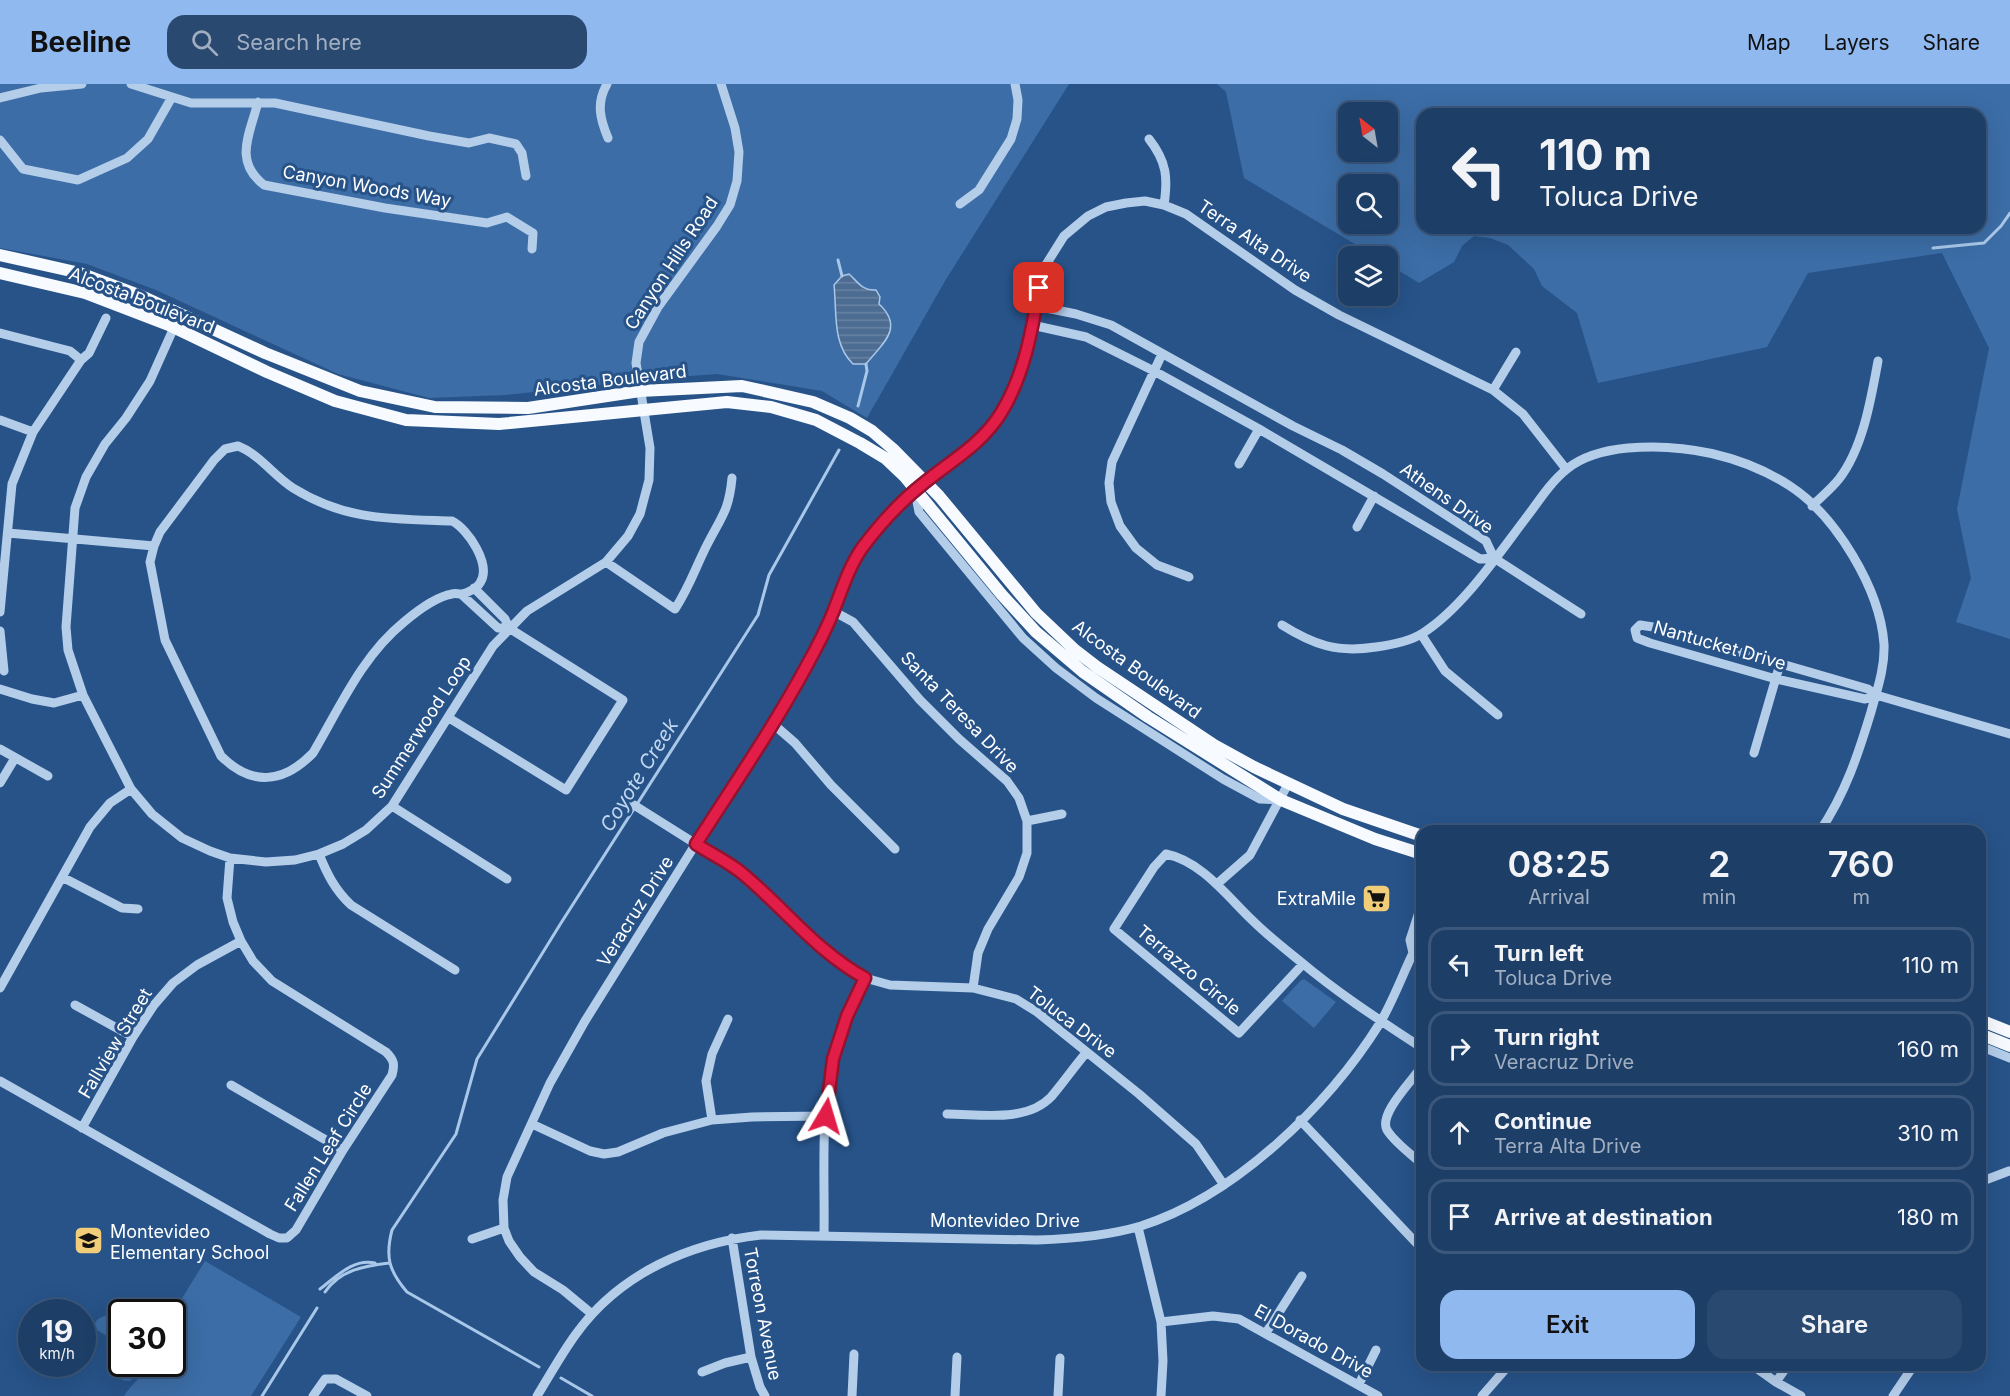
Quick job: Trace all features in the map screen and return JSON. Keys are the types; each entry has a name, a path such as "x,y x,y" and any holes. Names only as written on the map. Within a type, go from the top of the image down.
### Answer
{"main road":[{"name":"Alcosta Boulevard","path":"0,255 80,273 360,392 435,407 528,408 640,391 742,386 813,402 850,418 872,431 893,448 925,482 1036,613 1075,650 1097,667 1214,745 1288,784 1343,809 1416,834"},
{"name":"Alcosta Boulevard","path":"0,273 86,293 175,328 267,372 335,401 406,420 499,424 727,402 771,407 816,420 885,458 905,477 1002,595 1036,632 1083,672 1158,723 1281,800 1375,839 1416,852"},
{"path":"1986,1022 2010,1032"},
{"path":"1986,1036 2010,1046"}],"street":[{"path":"0,98 41,88 82,84"},
{"path":"131,84 191,103 275,103 459,141 469,142 489,138 516,144 522,153 526,176"},
{"path":"607,84 599,110 608,138"},
{"name":"Canyon Hills Road","path":"640,391 636,363 639,342 658,307 730,205 737,181 739,152 735,128 721,84"},
{"path":"960,204 979,190 1011,139 1017,119 1018,100 1014,84"},
{"path":"0,140 23,169 78,180 127,158 148,139 171,97"},
{"name":"Canyon Woods Way","path":"258,102 245,150 247,165 253,177 264,185 385,208 487,223 507,217 533,233 532,249"},
{"path":"1149,139 1158,150 1165,168 1167,182 1164,205"},
{"name":"Terra Alta Drive","path":"915,490 965,453 1000,415 1015,388 1024,361 1042,271 1064,236 1088,216 1106,207 1145,201 1164,205 1198,222 1295,290 1339,315 1493,390 1523,414 1566,469"},
{"name":"Athens Drive","path":"1032,325 1086,337 1154,371 1259,429 1480,559 1494,558 1486,541 1342,450 1293,426 1111,326 1076,314 1036,306"},
{"name":"Summerwood Loop","path":"180,314 150,381 126,418 105,444 86,477 75,508 66,627 68,650 83,695 131,789 152,814 182,838 210,852 230,858 266,862 295,860 319,854 343,844 366,830 392,806 493,646 527,612 606,562 628,536 640,514 649,480 651,448 640,391"},
{"path":"0,612 12,484 33,432 81,360 89,353 106,318"},
{"path":"0,333 70,351 81,360"},
{"path":"1493,390 1516,352"},
{"path":"1162,354 1112,462 1109,483 1111,502 1120,526 1136,548 1156,565 1189,578"},
{"path":"1812,506 1839,479 1856,448 1869,406 1878,361"},
{"path":"0,420 33,432"},
{"path":"1239,464 1259,429"},
{"path":"449,718 566,790 623,700 509,628 498,628 461,594 455,593 446,595 426,606 404,622 371,656 351,685 313,753 303,764 272,778 244,774 232,767 221,756 165,640 150,562 160,532 221,452 238,446 249,451 290,486 325,506 369,517 452,521 459,524 480,554 483,565 481,581 474,588 461,594"},
{"path":"1282,625 1301,637 1326,647 1367,648 1393,644 1421,634 1447,615 1566,469 1593,455 1625,448 1659,446 1691,449 1718,455 1752,467 1790,486 1837,532 1860,567 1876,603 1884,645 1882,672 1848,782 1835,810 1824,825"},
{"path":"606,562 675,609 689,588 708,543 724,515 730,498 732,478"},
{"name":"Veracruz Drive","path":"592,1314 564,1290 534,1272 509,1241 504,1228 503,1200 507,1178 550,1083 585,1021 805,669 861,551 881,523 915,490"},
{"path":"1357,527 1374,496"},
{"path":"8,533 154,546"},
{"path":"1494,558 1581,614"},
{"path":"474,588 505,619 509,628"},
{"name":"Santa Teresa Drive","path":"833,611 853,622 920,699 959,739 1006,781 1019,798 1027,821 1027,853 1019,877 988,929 978,952 973,988"},
{"name":"Nantucket Drive","path":"1876,695 1865,699 1712,662 1641,639 1635,634 1635,630 1640,625 1646,625 1868,689 1876,695 2010,734"},
{"path":"0,631 4,671"},
{"path":"1421,634 1445,671 1498,715"},
{"path":"1712,662 1717,646"},
{"path":"1754,753 1780,664"},
{"path":"0,689 32,699 54,702 83,695"},
{"path":"772,723 795,742 831,785 894,849"},
{"path":"0,749 48,776"},
{"path":"0,783 15,758"},
{"path":"1217,884 1250,855 1288,784"},
{"path":"0,988 90,828 110,803 131,789"},
{"name":"Toluca Drive","path":"626,800 742,873 800,929 845,967 865,978 890,985 973,988 1016,999 1037,1012 1139,1094 1196,1144 1224,1185"},
{"path":"392,806 507,879"},
{"path":"1027,821 1062,814"},
{"path":"319,854 329,878 339,893 351,904 455,970"},
{"name":"Terrazzo Circle","path":"1303,964 1239,1033 1114,929 1154,867 1166,854 1180,857 1217,884 1254,922 1303,964 1416,1044"},
{"name":"Fallen Leaf Circle","path":"0,1081 279,1238 287,1238 296,1230 343,1150 392,1075 394,1065 392,1058 386,1052 272,981 253,961 232,922 227,898 230,858"},
{"path":"62,877 122,908 138,909"},
{"name":"Montevideo Drive","path":"537,1396 576,1334 592,1314 614,1294 645,1271 675,1256 705,1245 761,1234 1037,1240 1076,1238 1138,1227 1199,1200 1252,1165 1324,1095 1358,1054 1381,1021 1413,953 1410,940 1416,922"},
{"name":"Fallview Street","path":"82,1128 153,1005 173,983 197,965 241,941"},
{"path":"824,1234 826,1116 833,1059 847,1016 865,978"},
{"path":"75,1005 133,1037"},
{"path":"712,1120 706,1081 712,1054 728,1019"},
{"path":"1986,1048 2010,1058"},
{"path":"947,1114 1011,1114 1032,1110 1049,1098 1086,1053"},
{"path":"1416,1074 1388,1112 1384,1123 1388,1132 1416,1158"},
{"path":"231,1085 343,1150"},
{"path":"532,1124 590,1151 603,1154 618,1152 663,1133 712,1120 826,1116"},
{"path":"1300,1120 1416,1243"},
{"path":"1986,1180 2009,1171"},
{"path":"1138,1227 1161,1322 1163,1361 1161,1396"},
{"path":"472,1239 504,1228"},
{"name":"Torreon Avenue","path":"732,1238 751,1357 765,1396"},
{"path":"1266,1333 1302,1276"},
{"name":"El Dorado Drive","path":"1161,1322 1213,1316 1239,1318 1378,1396"},
{"path":"1359,1384 1376,1350"},
{"path":"852,1396 854,1354"},
{"path":"702,1372 724,1363 751,1357"},
{"path":"955,1396 957,1357"},
{"path":"1058,1396 1060,1358"},
{"path":"1482,1396 1504,1371"},
{"path":"1760,1371 1801,1396"},
{"path":"1776,1382 1784,1371"},
{"path":"1893,1396 1910,1371"},
{"path":"313,1396 325,1379 336,1379 367,1396"}],"shaded area":[{"path":"0,84 1069,84 945,281 867,418 822,391 717,374 506,395 429,398 338,374 156,290 87,264 0,248"},
{"path":"1217,84 2010,84 2010,639 1956,622 1971,578 1957,509 1989,348 1942,253 1808,273 1767,347 1598,383 1577,313 1542,286 1534,269 1508,245 1490,238 1474,236 1462,246 1454,262 1419,283 1398,270 1398,246 1358,246 1338,234 1398,234 1398,174 1338,174 1338,234 1244,178 1226,92"},
{"path":"849,274 864,287 876,290 880,297 879,304 887,313 890,321 891,328 888,336 866,364 853,364 846,356 839,337 834,285 842,276"},
{"path":"1304,979 1336,1002 1314,1028 1282,1001"},
{"path":"205,1261 301,1317 251,1396 124,1396 140,1377 186,1377 186,1299 182,1299"},
{"path":"108,1316 108,1337 96,1329 98,1319"},
{"path":"118,1377 136,1377 129,1381"}],"waterway":[{"path":"1933,248 1984,243 2010,213"},
{"name":"Coyote Creek","path":"838,260 842,276"},
{"name":"Coyote Creek","path":"858,406 867,371 866,364"},
{"name":"Coyote Creek","path":"539,1367 407,1292 396,1277 390,1263 389,1248 392,1230 456,1134 477,1059 758,615 769,575 839,450"},
{"path":"320,1289 352,1266 359,1263 375,1263"},
{"path":"325,1292 338,1279 353,1270 389,1263"},
{"path":"262,1396 317,1308"},
{"path":"561,1378 592,1396"}],"place":[{"name":"ExtraMile","path":"1377,898"},
{"name":"Montevideo Elementary School","path":"89,1241"}],"route":[{"path":"826,1116 833,1059 847,1016 865,978 845,967 800,929 742,873 696,844 805,669 822,638 846,580 861,551 881,523 915,490 965,453 1000,415 1015,388 1024,361 1039,288"}]}
